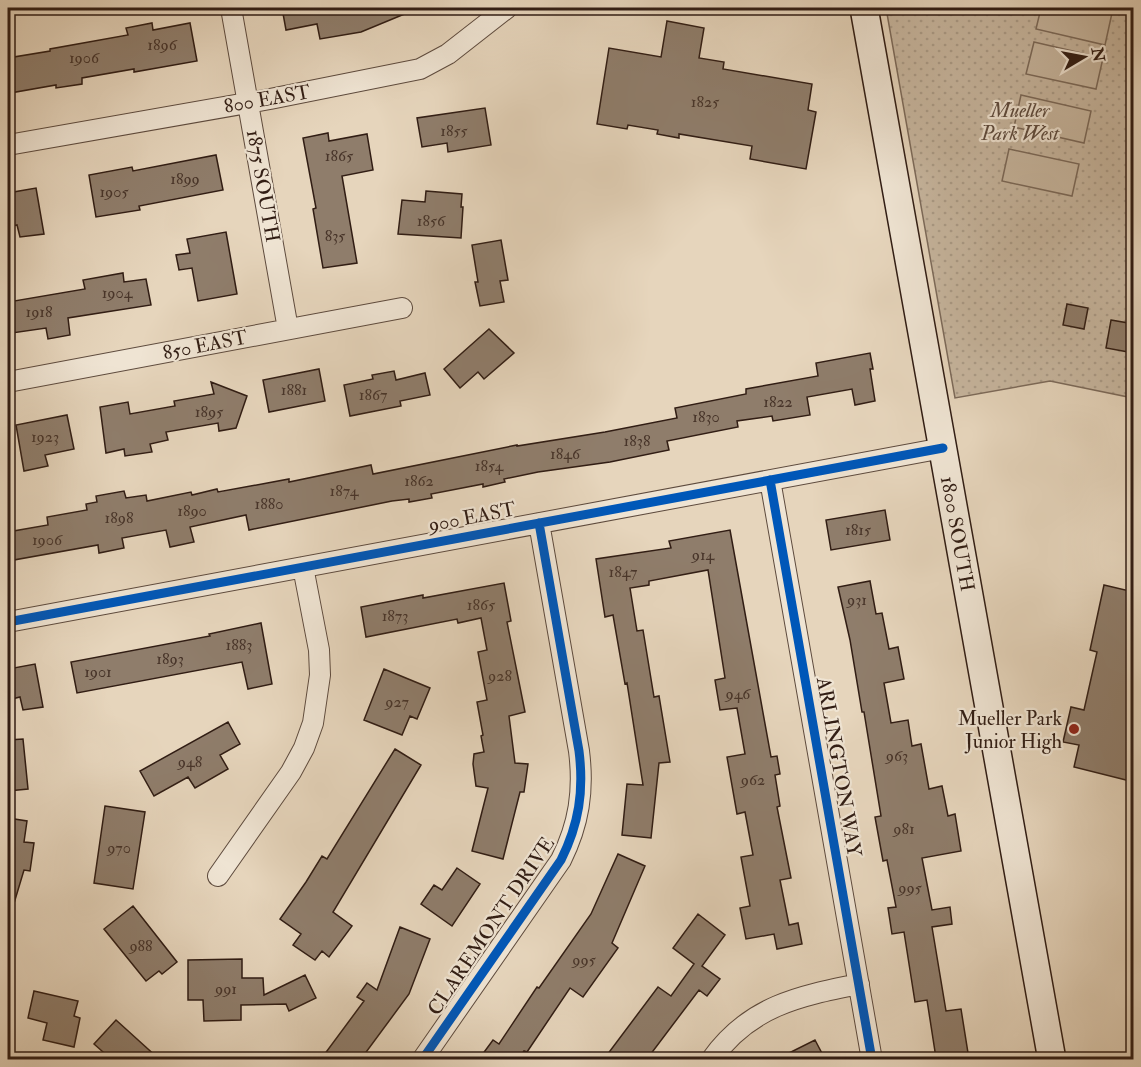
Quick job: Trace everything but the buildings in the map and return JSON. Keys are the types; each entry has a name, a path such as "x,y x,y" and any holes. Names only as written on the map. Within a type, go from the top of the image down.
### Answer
{"main road":[{"name":"1800 SOUTH","path":"864,8 1052,1059"}],"street":[{"name":"1875 SOUTH","path":"231,8 288,329"},
{"name":"800 EAST","path":"8,146 248,103 420,69 448,54 496,11"},
{"name":"850 EAST","path":"8,382 402,308"},
{"name":"900 EAST","path":"8,622 943,448"},
{"name":"ARLINGTON WAY","path":"770,480 872,1059"},
{"name":"CLAREMONT DRIVE","path":"422,1059 555,869 571,839 578,818 582,785 579,751 539,523"},
{"path":"218,876 291,772 304,748 313,723 318,691 319,650 303,567"},
{"path":"711,1059 734,1032 754,1017 776,1005 800,996 859,984"}],"green space":[{"name":"Mueller Park West","path":"886,8 1133,8 1133,398 1050,381 955,398"},
{"path":"1041,8 1087,8 1112,13 1105,45 1036,29"},
{"path":"1034,42 1103,58 1096,89 1026,74"},
{"path":"1021,95 1091,111 1084,143 1014,127"},
{"path":"1009,149 1079,164 1072,196 1002,181"}],"cycle path":[{"path":"8,622 943,448"},
{"path":"770,480 872,1060"},
{"path":"422,1060 561,860 579,807 581,780 579,751 539,523"}],"place":[{"name":"Mueller Park Junior High","path":"1074,729"}]}
